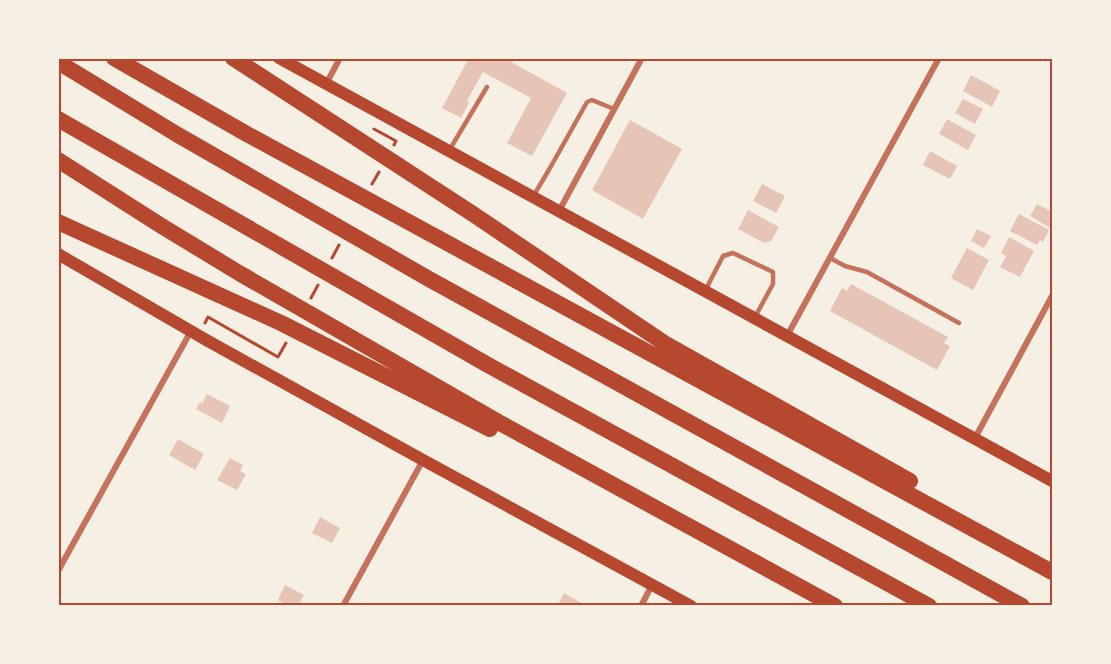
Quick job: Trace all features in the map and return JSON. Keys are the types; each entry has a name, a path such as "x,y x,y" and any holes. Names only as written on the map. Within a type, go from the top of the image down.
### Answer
{"highway":[{"path":"114,58 245,133 1053,572"},
{"path":"233,58 473,214 664,343 913,484 970,527"},
{"path":"58,62 178,135 429,279 1022,606"},
{"path":"58,119 488,364 928,606"},
{"path":"58,160 239,273 500,423 835,606"},
{"path":"58,222 281,323 513,441 615,486"}],"main road":[{"path":"279,58 1053,481"},
{"path":"58,254 191,331 691,606"}],"street":[{"path":"326,84 340,58"},
{"path":"559,212 642,58"},
{"path":"787,337 939,58"},
{"path":"974,439 1053,296"},
{"path":"58,571 191,331"},
{"path":"343,606 423,460"},
{"path":"641,606 652,585"}],"lane":[{"path":"449,152 488,87"},
{"path":"532,197 587,102 592,100 614,109"},
{"path":"705,291 723,256 733,253 773,272 773,284 754,319"},
{"path":"830,258 845,266 867,272 958,323"}],"path":[{"path":"391,151 396,141"},
{"path":"368,192 379,172"},
{"path":"329,264 340,244"},
{"path":"306,306 318,285"},
{"path":"204,323 208,317 278,357 290,337"}],"building":[{"path":"469,58 504,58 567,93 532,156 507,143 531,98 483,72 467,101 469,103 461,118 442,108"},
{"path":"971,75 1000,91 992,107 963,91"},
{"path":"963,99 983,109 975,124 955,113"},
{"path":"947,119 976,135 968,150 939,134"},
{"path":"630,120 682,149 643,219 592,190"},
{"path":"930,151 957,166 950,179 923,165"},
{"path":"762,184 785,196 776,213 753,201"},
{"path":"1037,204 1052,212 1052,229 1030,216"},
{"path":"748,210 779,227 771,241 764,243 738,229"},
{"path":"1019,214 1049,230 1043,242 1040,240 1037,245 1010,231"},
{"path":"977,229 991,236 984,248 971,241"},
{"path":"1009,237 1034,251 1020,277 1000,267 1006,256 1001,253"},
{"path":"967,248 989,260 973,290 951,278"},
{"path":"851,284 948,337 944,343 950,346 937,370 830,311 842,288 847,291"},
{"path":"207,394 230,406 222,423 196,409 200,402 202,404"},
{"path":"178,439 204,454 195,470 169,455"},
{"path":"230,458 243,465 240,471 246,474 237,490 217,480"},
{"path":"320,517 340,528 332,543 312,533"},
{"path":"285,585 304,595 298,606 288,606 278,600"},
{"path":"564,593 587,606 557,606"}]}
